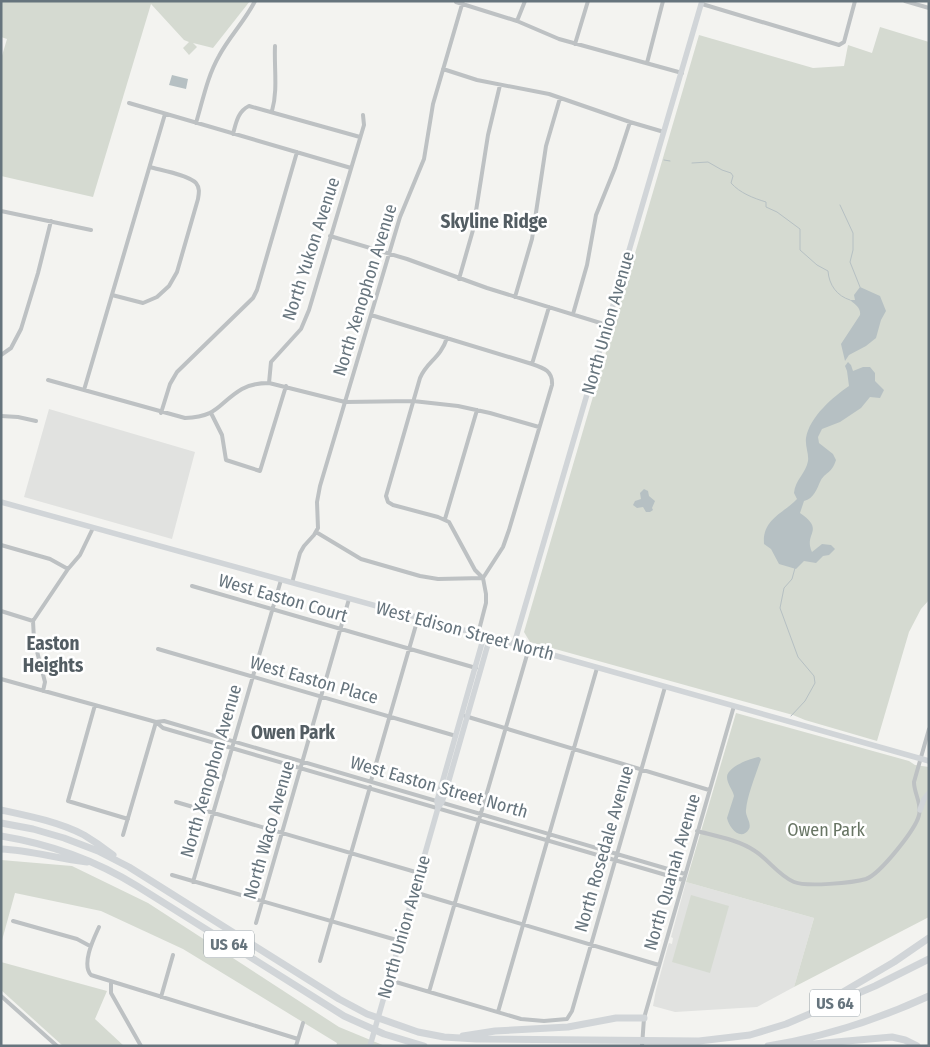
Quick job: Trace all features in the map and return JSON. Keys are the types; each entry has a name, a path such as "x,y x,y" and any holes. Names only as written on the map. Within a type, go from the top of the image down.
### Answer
{"highway":[{"path":"1,810 42,820 84,835 139,872"},
{"name":"US 64","path":"1,823 70,840 98,851 139,872 349,1006 402,1027 451,1038 476,1040 662,1041 699,1041 728,1038 762,1032 795,1021 929,964"},
{"name":"US 64","path":"1,836 48,846 95,863 137,886 344,1016 384,1034 424,1046"},
{"path":"1,849 95,863"},
{"path":"795,1021 894,962 929,938"},
{"path":"875,986 929,959"},
{"path":"768,1046 844,1029 898,1010 929,996"},
{"path":"451,1038 495,1031 568,1027 616,1018 644,1018"},
{"name":"US 64","path":"788,1046 886,1037 898,1038 916,1046"}],"street":[{"path":"196,123 215,64 226,44 245,20 255,1"},
{"path":"518,21 525,1"},
{"path":"575,44 588,1"},
{"path":"647,63 663,1"},
{"path":"702,3 842,44 856,1"},
{"path":"905,1 929,8"},
{"path":"456,2 463,2 518,21 575,44 682,73"},
{"name":"North Xenophon Avenue","path":"316,532 318,494 403,208 424,159 433,104 463,2"},
{"name":"North Union Avenue","path":"514,644 702,3"},
{"path":"272,111 276,93 275,46"},
{"path":"443,69 500,85 560,98 664,132"},
{"path":"459,279 473,230 488,135 500,85"},
{"path":"515,297 532,238 546,146 560,98"},
{"path":"129,103 351,168"},
{"path":"233,134 239,115 246,107 254,106 360,137"},
{"path":"84,390 165,114"},
{"name":"North Yukon Avenue","path":"269,383 271,362 298,333 307,317 364,124 363,115"},
{"path":"573,314 587,265 596,215 615,168 630,122"},
{"path":"162,413 170,384 177,372 253,298 257,290 297,152"},
{"path":"112,295 134,302 148,302 163,292 174,278 199,193 196,183 191,179 150,167"},
{"path":"1,211 91,230"},
{"path":"1,355 10,348 20,329 34,288 51,221"},
{"path":"330,236 389,253 459,279 608,325"},
{"path":"532,364 549,307"},
{"path":"371,315 532,364 548,370 551,375 552,385 506,539 483,578"},
{"path":"447,338 440,354 421,374 386,496 388,502 393,505 445,519 452,525 474,570 483,578 486,594 484,636"},
{"path":"48,380 185,418 211,413 242,389 257,384 269,383 345,402 413,401 477,410 539,427"},
{"path":"211,413 222,436 226,460 260,471 286,386"},
{"path":"445,519 477,410"},
{"path":"1,416 36,421"},
{"name":"West Edison Street North","path":"1,502 929,761"},
{"path":"43,691 45,682 34,640 34,621 68,569 80,555 93,528"},
{"path":"292,583 300,553 316,532 360,559 420,576 438,579 483,578"},
{"path":"1,544 50,559 68,569"},
{"name":"North Xenophon Avenue","path":"194,882 281,580"},
{"name":"West Easton Court","path":"192,586 478,669"},
{"name":"North Waco Avenue","path":"256,924 349,599"},
{"path":"1,612 34,621"},
{"path":"371,781 418,618"},
{"name":"North Union Avenue","path":"370,1046 478,669 484,636"},
{"path":"429,992 528,648"},
{"name":"West Easton Place","path":"158,649 458,737"},
{"path":"389,980 498,1012 597,668"},
{"name":"West Easton Street North","path":"1,679 156,722 164,721 685,874"},
{"name":"North Rosedale Avenue","path":"498,1012 532,1020 559,1021 567,1018 572,1011 665,687"},
{"path":"95,705 68,801 128,819"},
{"name":"North Quanah Avenue","path":"642,1046 644,1018 734,706"},
{"path":"464,716 709,790"},
{"path":"123,835 156,722"},
{"name":"West Easton Street North","path":"156,722 163,728 684,880"},
{"path":"920,810 914,782 929,729"},
{"path":"363,786 365,779"},
{"path":"376,789 377,783"},
{"path":"320,961 370,788"},
{"path":"698,831 745,845 756,851 785,877 793,881 814,885 859,880 867,878 880,869 909,834 917,823 924,799 929,793"},
{"path":"176,802 419,873"},
{"path":"172,876 400,942"},
{"path":"414,892 659,965"},
{"path":"13,921 77,939 90,946"},
{"path":"99,927 90,946 86,967 89,973 111,982 298,1039"},
{"path":"161,997 173,955"},
{"path":"111,982 111,993 141,1046"},
{"path":"1,996 57,1046"},
{"path":"296,1046 302,1024"}],"shaded area":[{"path":"172,75 188,79 186,89 169,85"},
{"path":"860,287 880,296 886,311 881,320 876,338 849,355 845,361 841,344 860,315 859,308 850,300 855,300 854,295"},
{"path":"848,362 853,371 863,367 870,367 875,373 875,381 884,390 880,398 870,397 861,408 840,422 822,429 818,437 819,443 833,454 836,460 831,470 821,480 813,496 804,501 800,513 812,524 810,546 812,552 822,544 831,545 835,549 816,563 804,561 796,569 779,564 771,549 764,544 766,528 775,517 797,499 794,493 795,488 808,461 806,438 808,430 823,408 836,395 849,386 845,366"},
{"path":"49,409 195,452 172,539 24,497"},
{"path":"644,489 648,491 649,496 655,501 653,510 650,512 646,512 643,507 637,508 633,505 635,501 641,499 640,493"},
{"path":"759,757 761,759 747,804 746,812 750,827 746,833 739,834 730,826 727,818 734,796 728,782 728,773 745,761"},
{"path":"686,882 814,918 794,987 757,1007 675,1012 653,1006 668,946 669,943 672,944 673,938 671,937"}],"green space":[{"path":"1,1 250,1 213,48 193,43 197,47 189,55 183,48 189,42 184,40 151,4 93,197 1,176 1,59 7,39 1,37"},
{"path":"880,27 929,42 929,600 921,609 909,632 877,741 793,715 530,642 524,632 699,35 813,68 844,66 848,45 872,53"},
{"name":"Owen Park","path":"736,713 909,761 915,765 929,767 929,917 794,987 814,918 686,882"},
{"path":"1,860 72,866 148,903 339,1027 385,1046 336,1046 337,1043 183,949 101,911 15,893 1,944"},
{"path":"691,895 729,906 710,973 672,962"},
{"path":"1,962 107,991 95,1019 124,1046 63,1046 1,990"}],"waterway":[{"path":"664,160 670,161"},
{"path":"692,163 708,162 731,173 733,176 731,183 738,190 766,202 766,207 777,212 800,229 800,250 817,265 828,271 834,289 841,296 850,300"},
{"path":"840,205 853,233 853,250 850,262 860,287"},
{"path":"791,716 805,701 815,683 814,676 798,657 780,608 784,588 792,579 795,568"}],"district":[{"name":"Skyline Ridge","path":"494,221"},
{"name":"Easton Heights","path":"53,654"},
{"name":"Owen Park","path":"293,732"}]}
